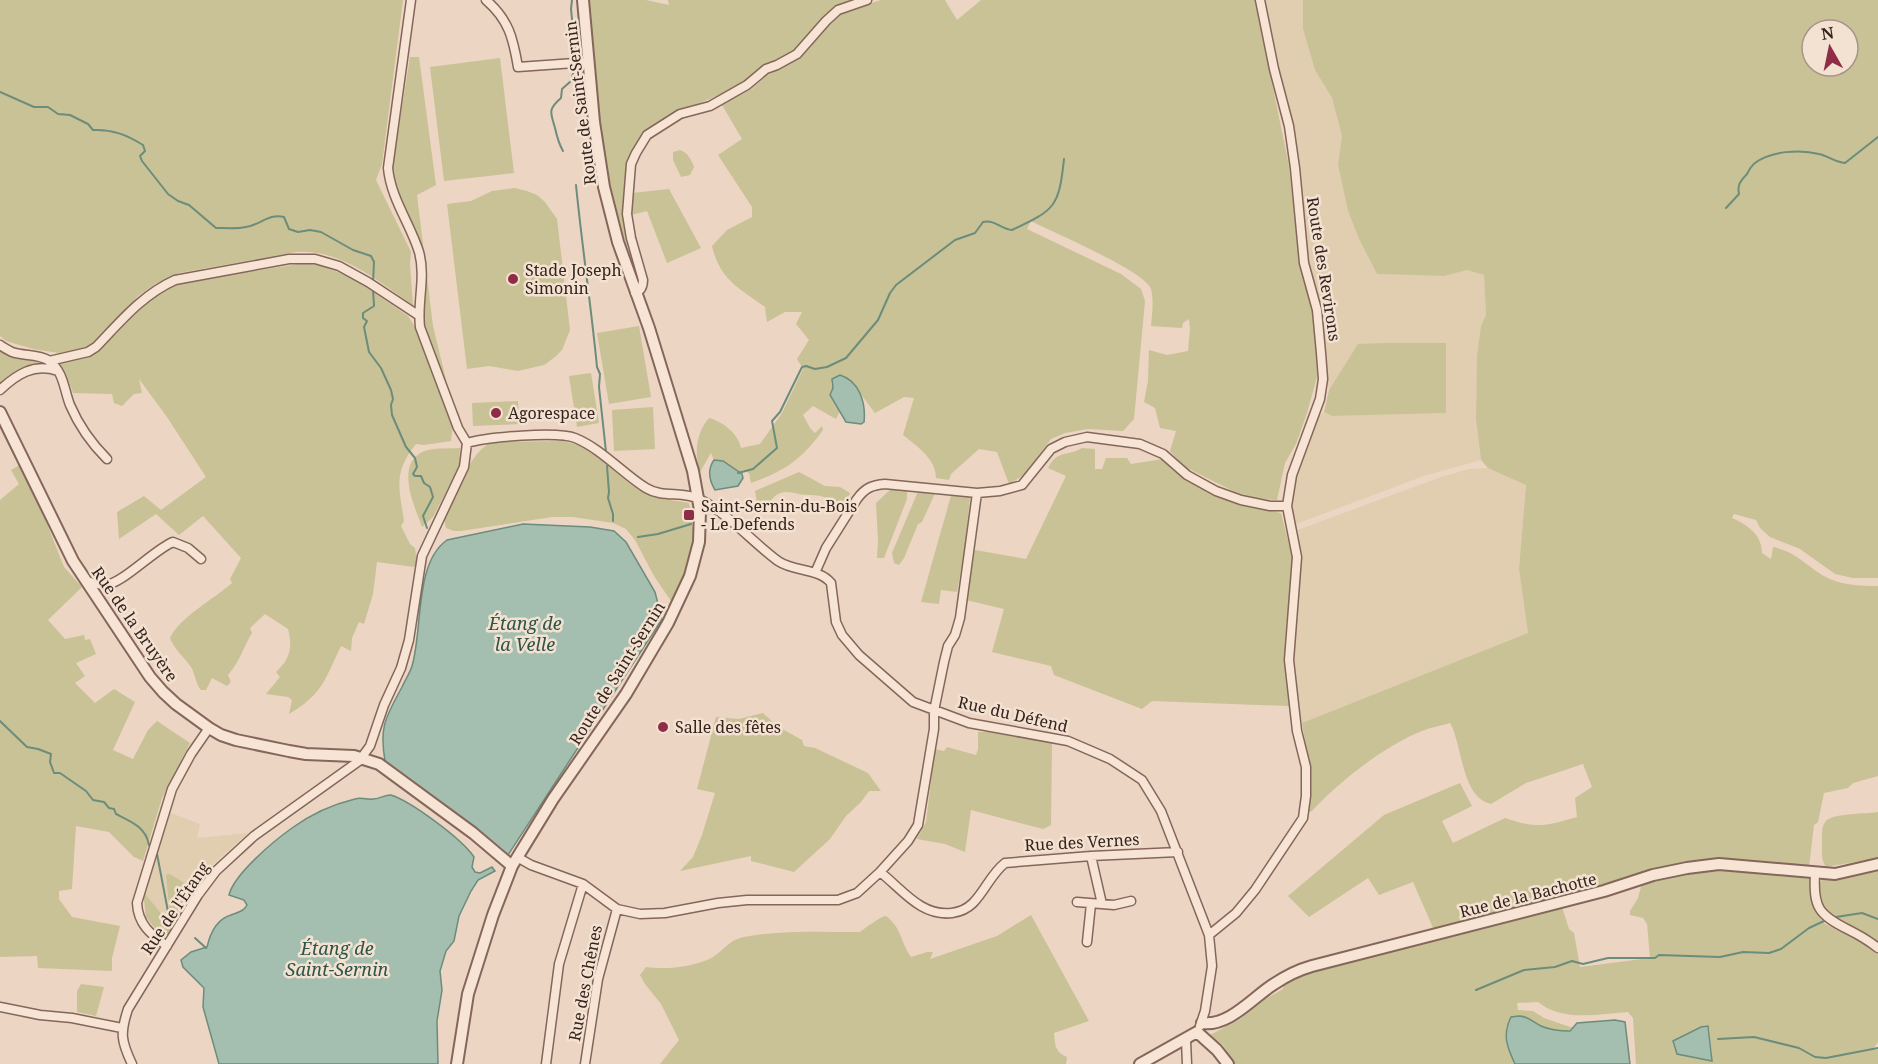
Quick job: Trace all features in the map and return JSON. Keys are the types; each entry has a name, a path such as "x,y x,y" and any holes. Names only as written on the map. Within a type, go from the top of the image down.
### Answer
{"street":[{"path":"411,0 388,168 389,185 418,252 421,277 418,315 420,327 458,428 467,443 464,467 422,556 409,640 403,661 370,746 363,757 395,774 515,862 531,865 583,884 617,909 629,913 652,914 739,901 838,900 857,893 909,841 918,825 934,729 934,711 948,646 955,635 960,618 977,493"},
{"path":"486,0 505,20 513,35 518,66 580,62"},
{"name":"Route de Saint-Sernin","path":"457,1064 468,994 493,915 515,862 553,799 626,694 683,594 699,542 699,499 693,471 660,360 618,242 604,187 594,122 580,62 583,0"},
{"path":"635,293 639,292 643,286 643,280 627,214 629,176 636,153 647,135 680,114 710,106 747,85 766,69 797,54 838,10 867,0"},
{"name":"Route des Revirons","path":"1209,935 1236,913 1255,891 1303,818 1306,796 1305,767 1297,731 1289,660 1297,557 1287,506 1292,475 1320,399 1323,379 1317,310 1304,263 1289,126 1274,69 1260,0"},
{"path":"0,345 11,352 49,361 88,352 96,347 128,313 150,294 175,280 301,257 326,261 377,287 418,315"},
{"path":"49,361 59,372 69,403 80,425 94,446 107,459"},
{"path":"0,390 16,375 28,370 44,368 59,372"},
{"name":"Rue de la Bruyère","path":"0,412 73,561 163,693 209,728 236,740 289,751 363,757"},
{"path":"0,435 8,435 15,440"},
{"path":"467,443 507,436 574,437 647,489 684,494 699,499 733,522 779,562 798,570 815,573 826,548 863,490 873,485 885,484 977,493 1000,491 1022,485 1051,449 1065,442 1087,437 1140,444 1162,454 1187,475 1216,491 1241,500 1270,506 1287,506"},
{"path":"86,581 110,584 131,571 162,546 173,542 188,548 201,559"},
{"name":"Rue du Défend","path":"815,573 823,575 831,583 836,622 850,647 905,697 934,711 969,723 1068,741 1123,766 1148,787 1178,852 1209,935 1212,966 1200,1028"},
{"path":"167,946 148,932 138,913 137,903 172,789 191,754 209,728"},
{"name":"Rue de l'Étang","path":"122,1028 128,1009 207,882 254,836 363,757"},
{"name":"Rue des Vernes","path":"880,872 921,907 937,914 947,914 962,910 973,903 997,870 1005,863 1178,852"},
{"path":"1091,856 1102,904"},
{"name":"Rue de la Bachotte","path":"1200,1028 1223,1020 1274,983 1296,971 1604,891 1668,871 1719,864 1835,874 1878,864"},
{"path":"1815,874 1816,901 1825,917 1878,948"},
{"path":"546,1064 559,964 583,884"},
{"path":"1077,902 1114,904 1131,902"},
{"path":"1087,942 1091,904"},
{"name":"Rue des Chênes","path":"585,1064 598,980 617,909"},
{"path":"0,1007 122,1028 124,1046 132,1064"},
{"path":"1140,1064 1186,1040 1200,1028 1228,1064"},
{"path":"1186,1040 1187,1064"}],"shaded area":[{"path":"0,0 403,0 382,164 376,180 411,252 413,305 373,277 343,261 328,255 296,252 179,273 155,284 138,296 103,335 87,349 59,353 33,349 6,341 0,336"},
{"path":"588,0 646,0 669,5 668,0 854,0 833,10 797,48 780,59 768,63 737,87 670,116 654,125 639,138 630,155 626,179 624,205 627,248 609,179 601,128"},
{"path":"881,0 945,0 957,20 981,0 1255,0 1289,166 1300,267 1312,305 1316,347 1317,377 1296,444 1285,463 1277,500 1259,499 1235,492 1183,466 1170,451 1176,431 1160,428 1155,408 1144,402 1148,381 1149,350 1167,355 1188,351 1189,319 1183,323 1182,328 1151,326 1152,294 1145,281 1116,262 1031,221 1027,229 1121,274 1141,289 1145,301 1134,419 1123,431 1088,429 1065,433 1051,439 1024,475 1009,484 997,452 979,449 951,474 949,480 936,478 929,459 920,448 903,435 914,398 904,397 875,413 851,381 831,383 833,388 830,395 840,411 836,419 813,406 803,415 815,433 822,426 823,430 808,449 783,469 751,483 749,473 743,470 740,473 723,461 714,460 711,453 700,472 697,444 701,430 709,418 729,429 737,438 741,448 760,444 782,413 803,369 797,359 809,340 796,324 802,312 785,312 767,322 765,307 725,275 716,258 712,246 727,230 752,217 752,207 718,155 742,139 722,105 752,89 766,76 803,55 840,13"},
{"path":"1263,0 1303,0 1303,29 1315,70 1332,98 1342,136 1338,165 1348,211 1377,274 1444,276 1467,270 1484,275 1486,315 1481,326 1477,355 1476,419 1481,460 1424,476 1293,525 1292,494 1296,472 1319,416 1324,412 1332,416 1445,413 1446,343 1358,345 1329,390 1318,304 1308,265 1301,209 1300,171"},
{"path":"1303,0 1878,0 1878,578 1853,578 1835,574 1800,549 1770,537 1760,528 1756,520 1734,514 1732,518 1753,531 1760,541 1762,553 1771,559 1773,547 1793,555 1835,581 1878,586 1878,776 1853,783 1848,788 1824,793 1818,822 1814,825 1809,867 1707,861 1675,865 1616,883 1434,930 1413,882 1379,895 1368,878 1309,917 1288,896 1384,815 1460,783 1472,806 1442,821 1453,843 1505,818 1525,824 1541,825 1577,817 1575,798 1592,787 1583,764 1526,783 1491,804 1474,792 1468,781 1450,723 1429,728 1393,745 1349,777 1309,812 1310,772 1302,723 1528,633 1519,569 1526,485 1488,468 1481,460 1476,419 1477,355 1481,326 1486,315 1484,275 1467,270 1444,276 1377,274 1348,211 1338,165 1342,136 1332,98 1315,70 1303,29"},
{"path":"410,57 419,57 436,185 417,195 425,260 402,206 393,177 393,164"},
{"path":"500,58 514,173 444,181 430,67"},
{"path":"680,150 689,157 694,167 690,175 681,177 673,160 673,152"},
{"path":"515,188 537,195 557,219 570,330 562,350 544,365 518,371 489,366 467,369 447,204 471,201 492,191"},
{"path":"669,189 701,248 667,263 647,211 631,215 632,193"},
{"path":"425,260 433,326 448,388 424,328 422,315"},
{"path":"305,263 322,266 353,278 408,316 415,327 453,423 451,441 416,444 401,472 400,489 404,521 401,526 410,544 415,548 417,563 414,567 377,562 373,594 364,624 359,622 352,638 351,651 341,646 322,685 309,700 289,714 292,700 288,697 266,694 280,677 276,672 289,653 288,629 265,614 250,628 252,633 228,675 231,682 227,686 212,678 206,690 201,690 199,687 191,667 170,638 181,623 232,583 230,579 241,558 203,516 179,535 156,514 119,539 117,512 144,496 161,510 206,477 139,379 142,393 134,394 122,406 114,403 112,394 73,393 66,373 59,362 99,349 142,306 165,289 189,281"},
{"path":"639,326 651,397 609,404 597,333"},
{"path":"1446,343 1446,413 1332,416 1324,412 1329,390 1358,344"},
{"path":"0,350 9,355 48,365 22,368 11,373 0,383"},
{"path":"591,373 599,423 577,427 569,376"},
{"name":"Agorespace","path":"518,401 519,424 473,426 472,403"},
{"path":"653,407 655,449 614,451 612,410"},
{"path":"562,441 597,456 648,494 689,503 691,512 687,513 688,518 692,518 693,540 686,571 675,602 671,601 654,576 635,540 626,529 613,523 573,517 552,517 461,531 446,528 444,519 458,488 469,465 484,447 492,442"},
{"path":"460,448 459,467 433,517 422,527 409,487 408,477 414,458 426,450"},
{"path":"1082,448 1095,449 1095,469 1102,469 1106,458 1127,458 1131,464 1163,459 1189,481 1217,496 1247,506 1281,513 1292,556 1285,658 1289,706 1152,701 1142,709 1054,675 1051,666 992,652 1004,609 966,600 975,550 1026,559 1066,476 1048,468 1055,458"},
{"path":"23,463 64,567 82,587 48,620 65,639 84,635 85,640 90,639 96,654 76,663 85,676 75,683 95,703 114,689 135,702 113,750 133,759 148,730 157,721 190,743 162,798 143,861 134,857 109,832 76,826 72,889 59,891 59,899 72,917 120,926 112,958 112,971 38,968 37,956 0,957 0,500 19,484 11,470"},
{"path":"1488,468 1526,484 1519,569 1528,633 1302,723 1292,661 1295,531 1441,477 1469,469"},
{"path":"799,472 825,486 840,487 850,493 847,500 841,506 821,496 782,492 771,500 765,511 758,508 755,491"},
{"path":"891,489 907,489 907,499 884,558 877,558 876,503"},
{"path":"919,489 936,491 899,565 894,563 892,553"},
{"path":"952,492 970,497 965,548 957,592 941,590 939,604 921,602"},
{"path":"763,713 777,726 802,740 804,746 815,748 868,773 881,791 869,791 846,816 830,839 794,872 751,861 751,856 680,871 693,857 715,793 697,789 716,717 739,719"},
{"path":"978,732 1052,743 1051,825 1043,829 971,810 965,852 945,844 917,839 926,822 935,749 944,751 947,747 976,755"},
{"path":"168,812 200,824 197,838 248,833 210,867 197,885 186,884 170,874 170,914 163,916 143,891"},
{"path":"1878,812 1878,858 1826,867 1822,856 1824,823 1830,818 1843,815"},
{"path":"1719,868 1810,877 1811,899 1815,911 1825,924 1878,951 1878,1042 1873,1049 1878,1050 1878,1064 1636,1064 1633,1018 1628,1012 1593,1015 1569,1014 1558,1012 1538,1002 1517,1003 1518,1010 1533,1011 1544,1018 1573,1028 1563,1031 1552,1030 1532,1020 1507,1025 1506,1040 1515,1064 1235,1064 1223,1045 1210,1035 1239,1020 1264,1000 1283,989 1284,983 1299,975 1562,907 1569,929 1574,933 1580,967 1650,958 1647,924 1643,918 1630,915 1630,911 1638,898 1642,883 1666,876","holes":["1709,1027 1712,1054 1675,1049 1673,1041 1701,1028"]},
{"path":"1878,868 1878,944 1827,912 1821,905 1817,885 1822,880 1837,879"},
{"path":"170,874 186,884 197,885 169,934 160,935 146,917 143,891 163,916 170,914 166,875"},
{"path":"1031,915 1089,1021 1054,1033 1056,1048 1067,1057 1066,1064 660,1064 679,1040 661,1004 640,975 646,967 671,968 698,963 713,957 731,943 744,937 787,932 860,932 886,916 898,930 911,957 933,952 930,959 997,936"},
{"path":"81,984 104,987 96,1016 77,1012 77,991"}],"water":[{"path":"840,375 852,382 863,401 864,422 861,424 846,422 830,395 833,388 832,379"},
{"path":"714,460 723,461 742,474 743,478 738,486 715,490 710,475 710,467"},
{"name":"Étang de la Velle","path":"523,524 590,527 614,531 626,542 655,592 662,619 508,855 385,761 383,739 388,714 412,666 424,580 436,551 447,540"},
{"name":"Étang de Saint-Sernin","path":"391,795 423,813 468,849 474,857 472,867 475,872 480,873 492,867 495,871 478,880 471,891 459,916 454,941 446,951 440,971 442,990 437,1021 438,1064 219,1064 203,1007 204,988 183,967 181,960 191,952 207,947 218,923 240,912 247,905 244,900 229,895 232,887 256,858 285,833 322,810 357,798 375,799"},
{"path":"1519,1016 1544,1027 1563,1031 1570,1031 1577,1023 1615,1020 1625,1022 1630,1064 1515,1064 1506,1035 1511,1017"},
{"path":"1708,1026 1712,1061 1677,1054 1673,1041 1701,1027"}],"waterway":[{"path":"572,0 576,60"},
{"path":"563,151 551,112 561,98 562,89 571,81 575,66"},
{"path":"0,92 34,107 48,107 58,114 70,115 88,124 93,130 119,133 143,145 145,151 140,156 142,161 168,194 189,205 216,228 243,228 279,216 284,217 289,229 298,232 310,230 321,232 353,250 371,256 374,262 373,283"},
{"path":"1726,208 1739,194 1740,183 1751,167 1762,159 1786,152 1803,152 1819,154 1845,163 1878,137"},
{"path":"738,473 753,469 777,448 772,421 780,412 802,367 815,369 827,367 846,358 878,320 896,285 955,240 975,233 983,222 991,222 1012,230 1046,211 1057,197 1064,159"},
{"path":"576,185 597,367 600,374 599,387 606,452"},
{"path":"373,289 374,306 363,313 363,318 367,321 364,327 369,352 381,368 391,390 392,415 406,447 415,458 417,467 413,474 421,476 424,483 430,487 433,497 423,516 427,528"},
{"path":"607,466 608,498 613,521"},
{"path":"638,537 658,534 691,524"},
{"path":"0,721 27,747 51,754 50,762 54,773 60,773 86,791 93,800 104,802 109,808 114,809 116,814 137,825 145,834 149,845"},
{"path":"157,854 170,922"},
{"path":"1836,917 1862,913 1878,919"},
{"path":"1476,990 1524,970 1555,967 1572,961 1583,964 1608,958 1655,958 1659,955 1720,957 1743,952 1769,953 1781,949 1809,928 1824,921"},
{"path":"195,938 206,948"},
{"path":"1718,1039 1754,1037 1799,1048 1815,1057 1826,1058 1878,1048"}],"place":[{"name":"Stade Joseph Simonin","path":"513,279"},
{"name":"Agorespace","path":"496,413"},
{"name":"Saint-Sernin-du-Bois - Le Defends","path":"689,515"},
{"name":"Salle des fêtes","path":"663,727"}]}
